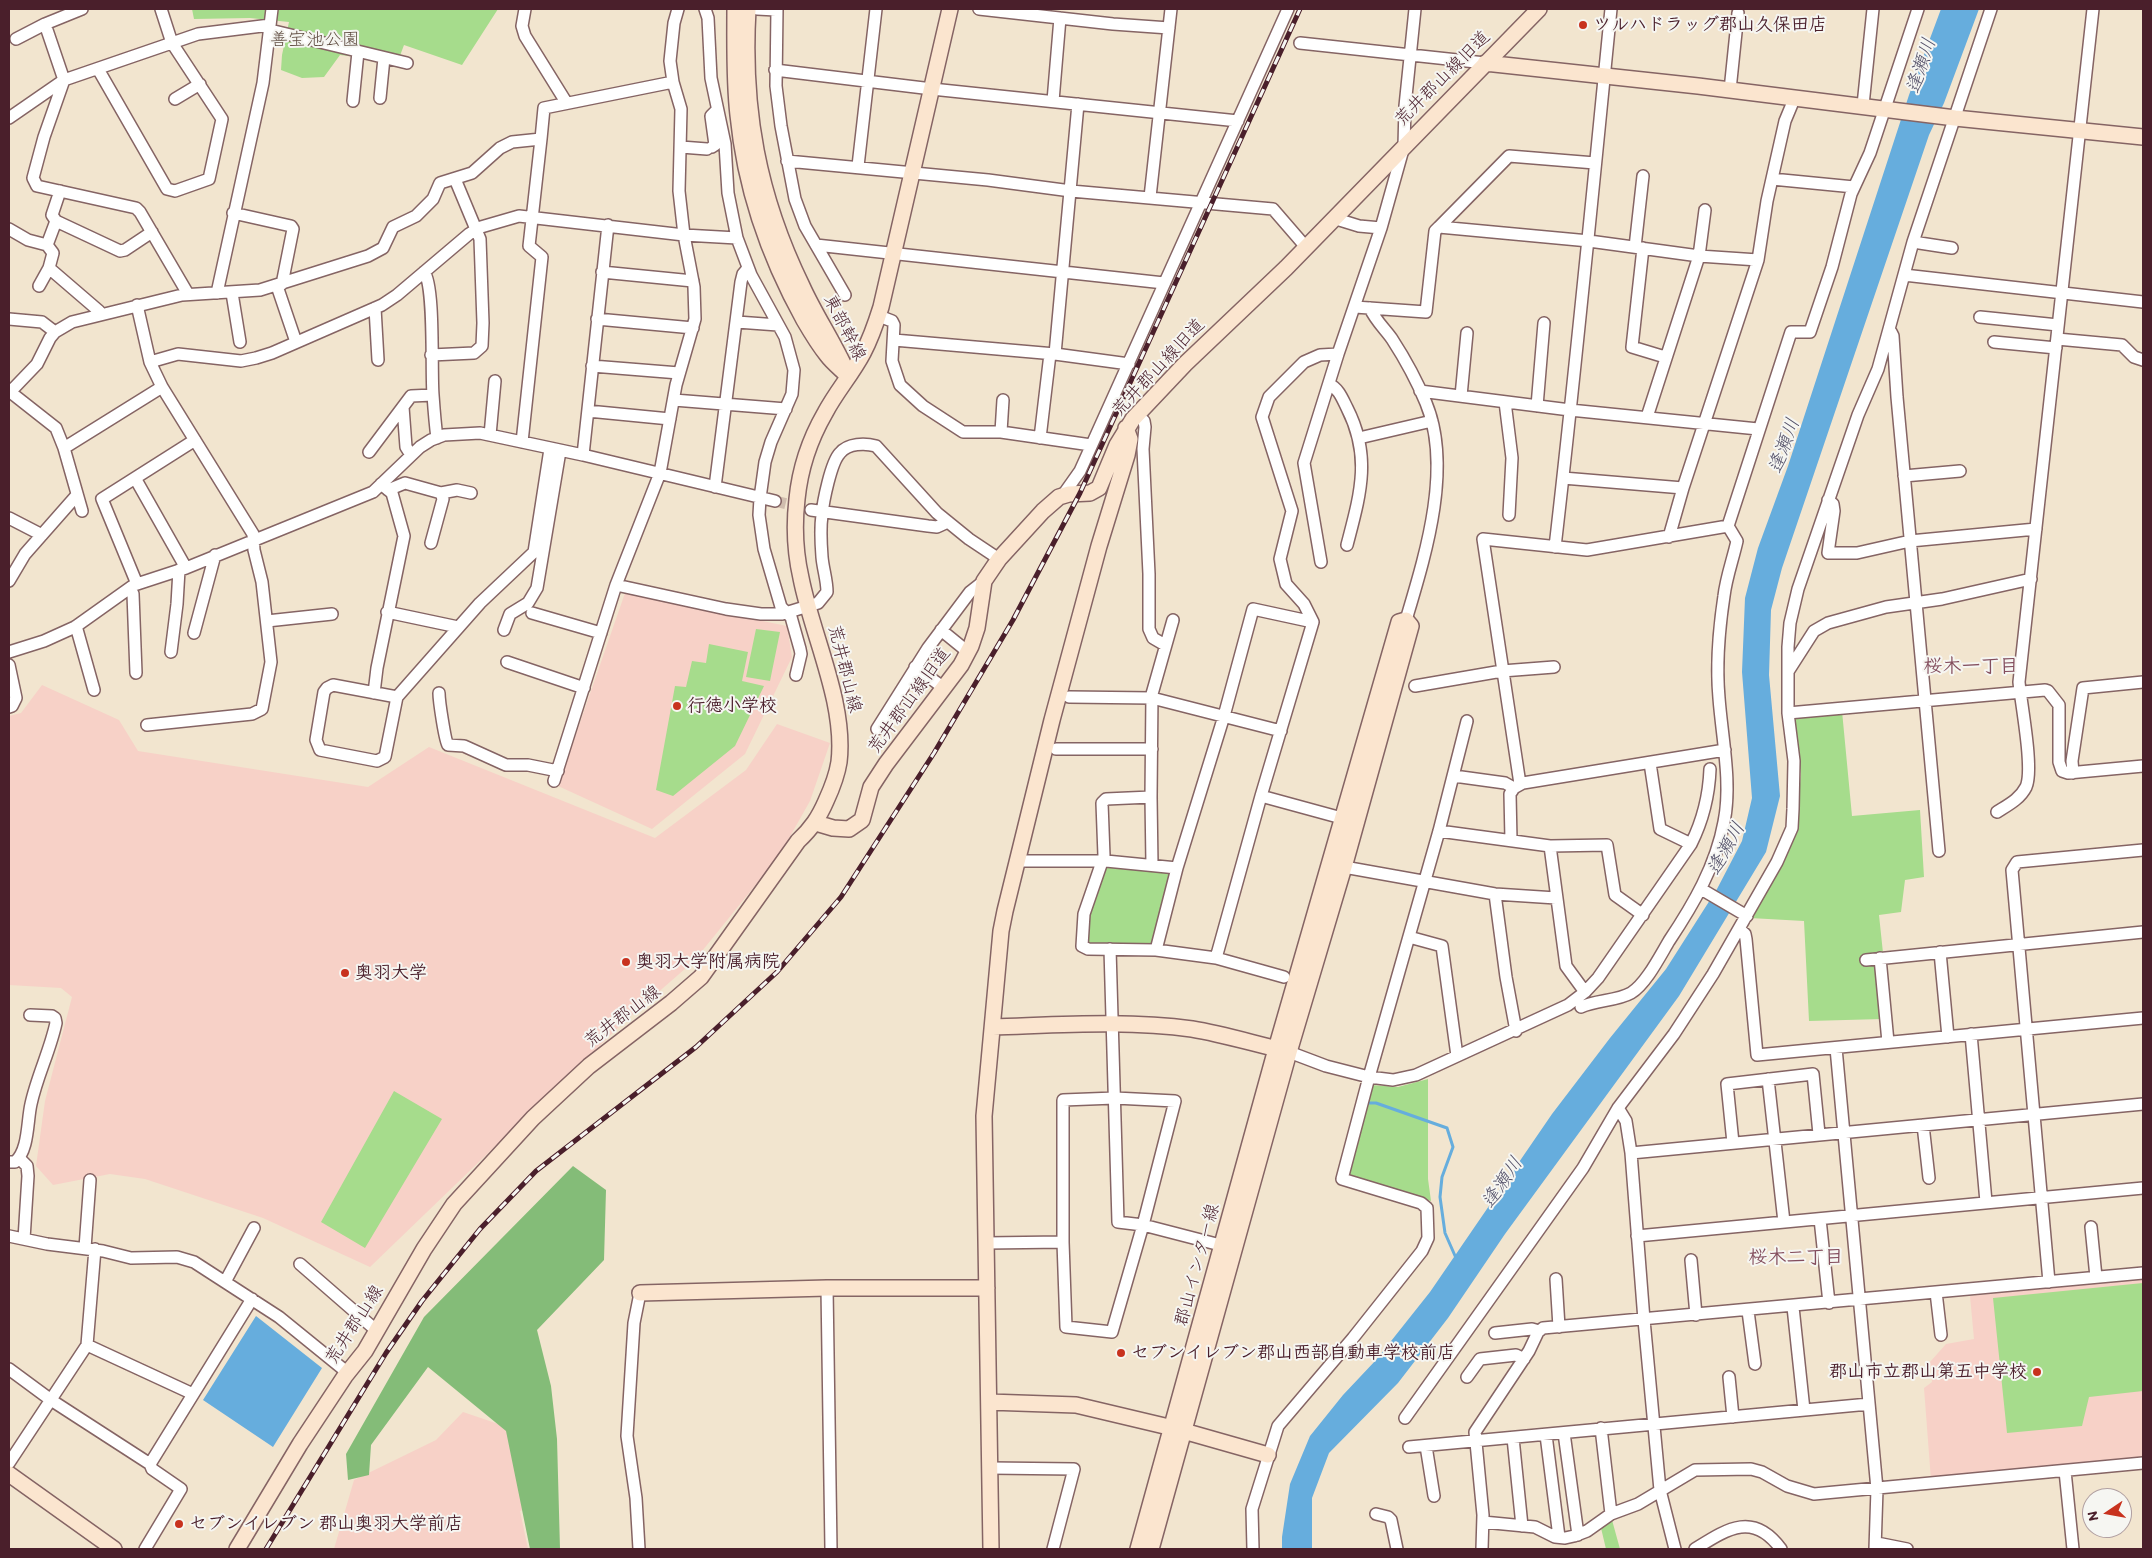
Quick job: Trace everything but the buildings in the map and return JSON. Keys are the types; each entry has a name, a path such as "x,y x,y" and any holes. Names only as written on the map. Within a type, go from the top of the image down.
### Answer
{"street":[{"path":"16,39 55,18 82,9"},
{"path":"98,69 167,189 173,192 207,180 210,177 222,122 221,117 172,43 161,9"},
{"path":"217,293 263,83 272,9"},
{"path":"526,9 522,26 525,36 566,102"},
{"path":"439,693 444,725 444,739 448,745 468,747 506,765 528,766 556,776 616,585 660,473 680,373 696,311 679,191 682,147 681,109 673,82 670,54 678,9"},
{"path":"705,9 708,18 710,78 727,160 728,193 737,238 748,268 790,350 794,370 792,394 769,448 760,498 759,515 764,549 781,608 791,617 801,654 796,675"},
{"name":"東部幹線","path":"736,9 734,66 738,115 744,156 755,202 782,276 817,342 827,356 848,376"},
{"name":"東部幹線","path":"748,9 749,99 755,145 766,198 802,286 835,345 848,376"},
{"path":"756,9 776,9 775,70 781,126 795,199 805,226 845,295"},
{"path":"858,166 876,9"},
{"name":"荒井郡山線","path":"237,1549 300,1444 378,1331 424,1249 454,1204 533,1118 589,1066 671,1004 701,977 798,841 816,823 834,784 839,763 840,736 824,660 808,606 796,548 797,497 806,458 816,432 825,413 863,354 878,316 950,9"},
{"path":"979,9 1168,28"},
{"path":"1150,197 1171,9"},
{"path":"1063,495 1080,471 1288,9"},
{"path":"1321,562 1304,463 1338,354 1381,228 1404,146 1405,106 1415,9"},
{"name":"荒井郡山線旧道","path":"816,823 833,828 849,829 862,820 870,787 944,688 968,652 977,628 984,581 999,559 1043,512 1063,495 1090,493 1099,488 1126,428 1136,415 1185,364 1286,268 1305,246 1539,9"},
{"path":"1555,547 1589,241 1611,9"},
{"path":"1863,105 1873,9"},
{"path":"1581,1007 1604,999 1624,996 1633,992 1644,980 1687,914 1714,856 1724,823 1725,750 1719,697 1720,637 1724,595 1737,541 1728,526 1791,332 1810,332 1832,267 1854,188 1870,153 1918,9"},
{"path":"1405,1418 1583,1168 1618,1108 1674,1034 1714,974 1739,929 1744,915 1778,862 1792,828 1795,790 1794,761 1788,713 1789,634 1796,598 1828,500 1861,408 1878,369 1913,242 1991,9"},
{"path":"1997,812 2018,798 2028,780 2019,682 2092,9"},
{"path":"1730,90 1738,13"},
{"path":"1053,101 1060,18"},
{"path":"45,24 64,80 44,137 33,178 37,186 136,208 188,294"},
{"path":"9,118 64,80 204,32 270,27 358,52 407,63"},
{"path":"1300,43 1863,105 1955,118 2143,137"},
{"path":"353,101 358,52"},
{"path":"380,98 384,58"},
{"path":"775,70 932,89 1238,121"},
{"path":"522,442 542,257 529,246 544,108 566,102 673,82"},
{"path":"175,100 200,84"},
{"path":"1668,537 1703,423 1758,260 1772,180 1785,122 1794,98"},
{"path":"1040,438 1063,270 1078,104"},
{"path":"682,147 709,148 715,145 711,116 717,110"},
{"path":"82,510 64,448 54,425 42,418 9,391 37,364 55,332 67,324 137,305 188,294 254,292 368,256 383,248 393,227 416,216 433,199 440,183 472,173 500,148 508,144 542,138"},
{"path":"727,160 744,156"},
{"path":"1355,307 1426,312 1435,230 1510,156 1595,162"},
{"path":"787,160 858,166 1071,191 1272,209 1305,246"},
{"path":"1643,176 1632,347 1665,357"},
{"path":"432,355 474,353 482,346 484,322 480,239 455,179"},
{"path":"1772,180 1854,188"},
{"path":"60,191 52,215 56,221 120,251 125,250 152,232"},
{"path":"1647,417 1699,256 1704,210"},
{"path":"233,214 291,226 293,229 280,285 296,342"},
{"path":"150,362 178,354 241,361 272,353 375,308 393,298 462,239 477,229 519,216 684,235 737,238"},
{"path":"1333,218 1359,226 1381,228"},
{"path":"47,246 56,221"},
{"path":"583,455 608,225"},
{"path":"1439,227 1589,241 1699,256 1758,260"},
{"path":"9,229 28,240 47,246 53,253 49,268 39,286"},
{"path":"1913,242 1952,248"},
{"path":"816,245 1063,270 1164,283"},
{"path":"49,268 99,310 100,315"},
{"path":"714,487 742,276 748,268"},
{"path":"424,272 428,280 437,438"},
{"path":"602,272 693,281"},
{"path":"1904,275 2143,302"},
{"path":"232,293 240,342"},
{"path":"137,305 150,362 162,387 253,534 254,550 262,582 271,662 262,709 252,714 148,725"},
{"path":"375,308 378,360"},
{"path":"1283,1051 1350,820 1411,626 1406,620 1430,533 1434,504 1436,456 1432,421 1420,391 1392,339 1370,308"},
{"path":"878,316 893,323 895,328 892,361 895,375 900,385 923,406 963,432 1001,432 1091,445"},
{"path":"1980,317 2058,325"},
{"path":"597,318 693,328"},
{"path":"9,319 44,322 55,332"},
{"path":"737,322 778,325"},
{"path":"1537,406 1544,323"},
{"path":"1890,330 1893,336 1924,700 1939,851"},
{"path":"1461,396 1468,333"},
{"path":"894,340 1052,354 1129,364"},
{"path":"1994,342 2122,345 2134,356 2143,360"},
{"path":"1216,958 1261,796 1313,622 1304,604 1286,584 1280,559 1292,511 1262,417 1269,398 1304,362 1320,355 1338,354"},
{"path":"592,366 680,373"},
{"path":"490,435 495,381"},
{"path":"1329,384 1339,392 1352,417 1359,438 1362,456 1362,484 1347,545"},
{"path":"64,448 162,387"},
{"path":"1420,391 1570,410 1758,429"},
{"path":"369,452 411,396 433,394"},
{"path":"674,400 724,406 786,410"},
{"path":"1001,432 1003,400"},
{"path":"1504,402 1512,458 1509,515"},
{"path":"403,407 406,447 411,455"},
{"path":"588,411 670,419"},
{"path":"1136,415 1144,421 1146,428 1143,449 1148,574 1148,629 1153,638 1165,646"},
{"path":"1359,438 1432,421"},
{"path":"991,1549 984,1116 1002,931 1050,729 1099,546 1127,455 1130,439 1126,428"},
{"path":"385,487 411,455 426,442 437,438 467,433 490,435 583,455 775,501"},
{"path":"136,673 134,586 102,499 195,440"},
{"path":"616,585 751,613 773,614 787,612 818,603 827,592 816,511 839,453 851,446 864,444 876,446 948,522 999,559"},
{"path":"397,697 332,685 327,688 324,692 316,740 318,749 377,762 384,758 397,697 480,603 534,552 555,450"},
{"path":"504,630 510,614 531,600 537,588 555,450"},
{"path":"1904,476 1960,471"},
{"path":"135,478 182,569 171,652"},
{"path":"1563,478 1683,488"},
{"path":"9,652 44,641 76,626 134,586 182,569 385,487 405,483 441,493 457,490 471,493"},
{"path":"374,693 387,612 404,536 392,493 385,487"},
{"path":"431,543 443,499 441,493"},
{"path":"9,580 25,554 77,495"},
{"path":"1828,500 1833,504 1834,511 1828,553 1857,553 1910,541 2036,529"},
{"path":"816,511 937,527 948,522"},
{"path":"9,518 42,535"},
{"path":"1511,840 1510,794 1517,786 1483,539 1587,550 1728,526"},
{"path":"194,633 215,555"},
{"path":"1789,670 1814,631 1819,627 1868,611 2031,580"},
{"path":"877,729 941,630 970,592 984,581"},
{"path":"1156,950 1177,868 1224,716 1253,610 1313,622"},
{"path":"387,612 458,627"},
{"path":"532,613 601,633"},
{"path":"267,621 332,614"},
{"path":"1152,865 1152,698 1165,646 1174,620"},
{"path":"76,626 94,690"},
{"path":"941,630 968,652"},
{"path":"507,662 584,688"},
{"path":"9,665 16,698 12,706 9,707"},
{"path":"916,667 944,688"},
{"path":"1415,686 1502,671 1554,667"},
{"path":"2073,773 2072,760 2084,688 2143,682"},
{"path":"1788,713 2041,689 2048,690 2059,702 2059,762 2062,771 2073,773 2143,766"},
{"path":"1069,697 1152,698 1281,731"},
{"path":"1253,1549 1252,1509 1278,1426 1353,1338 1422,1251 1428,1238 1427,1208 1421,1203 1342,1179 1439,831 1467,721"},
{"path":"1056,749 1152,749"},
{"path":"1454,776 1517,786 1725,750"},
{"path":"1650,763 1660,829 1691,844"},
{"path":"993,1027 1113,1024 1193,1029 1283,1051 1326,1066 1385,1080 1401,1079 1427,1070 1568,1005 1585,992 1612,960 1691,844 1700,825 1705,808 1710,769"},
{"path":"1261,796 1350,820"},
{"path":"1151,797 1106,799 1102,803 1104,856 1084,914 1081,945 1085,949 1156,950 1216,958 1284,977"},
{"path":"1283,1051 1344,867 1350,820"},
{"path":"1439,831 1550,846 1607,845 1615,895 1642,914"},
{"path":"1550,846 1566,966 1585,992"},
{"path":"2049,1282 2043,1198 2012,870 2017,862 2143,850"},
{"path":"1018,862 1103,861 1177,868"},
{"path":"1344,867 1495,894 1556,898"},
{"path":"1700,889 1744,915"},
{"path":"1495,894 1504,967 1516,1030"},
{"path":"1739,929 1745,934 1746,939 1757,1055 2143,1018"},
{"path":"1866,960 2143,932"},
{"path":"1409,937 1442,946 1457,1056"},
{"path":"1110,949 1118,1222 1229,1247"},
{"path":"1940,952 1948,1036"},
{"path":"1880,958 1888,1042"},
{"path":"24,1239 27,1166 14,1160 27,1134 31,1104 56,1023 55,1018 52,1016 30,1015"},
{"path":"1971,1034 1986,1202"},
{"path":"1836,1048 1877,1489 1876,1546 1907,1549"},
{"name":"郡山インター線","path":"1138,1549 1179,1430 1283,1051"},
{"path":"1733,1143 1727,1084 1813,1074 1819,1134"},
{"path":"1768,1079 1784,1222"},
{"path":"1114,1098 1174,1100 1142,1226 1112,1332 1066,1327 1062,1242 1063,1100 1114,1098"},
{"path":"1630,1153 1844,1131 2143,1104"},
{"path":"1618,1108 1626,1122 1630,1153 1660,1490 1675,1549"},
{"path":"1923,1125 1928,1178"},
{"path":"9,1464 87,1345 90,1180"},
{"path":"1637,1236 2143,1188"},
{"path":"1820,1219 1829,1303"},
{"path":"2092,1227 2096,1277"},
{"path":"225,1282 254,1228"},
{"path":"9,1236 47,1244 90,1249 131,1258 168,1257 185,1259 200,1266 279,1316 348,1373"},
{"path":"986,1243 1062,1242"},
{"path":"1691,1260 1696,1315"},
{"path":"300,1264 378,1331"},
{"path":"1482,1549 1483,1522 1475,1432 1534,1344 1539,1331 1545,1328 1793,1307 2143,1273"},
{"path":"1556,1279 1559,1327"},
{"path":"639,1549 636,1498 627,1436 634,1323 640,1293 827,1288 987,1288"},
{"path":"827,1288 831,1549"},
{"path":"1936,1292 1941,1335"},
{"path":"150,1464 252,1299"},
{"path":"1793,1307 1804,1410"},
{"path":"1748,1310 1755,1364"},
{"path":"1495,1333 1532,1329 1539,1331"},
{"path":"87,1345 193,1394"},
{"path":"1467,1377 1480,1359 1516,1355 1524,1359"},
{"path":"9,1369 51,1400 150,1464 152,1469 181,1489 145,1549"},
{"path":"1729,1377 1733,1417"},
{"path":"989,1402 1076,1405 1179,1430 1268,1455"},
{"path":"1409,1447 1869,1404"},
{"path":"1601,1428 1611,1514"},
{"path":"1152,1549 1179,1430"},
{"path":"1564,1433 1578,1535"},
{"path":"1546,1435 1559,1537"},
{"path":"1513,1438 1522,1526"},
{"path":"1426,1446 1434,1496"},
{"path":"1483,1522 1535,1527 1565,1538 1578,1535 1611,1514 1638,1504 1695,1470 1751,1469 1762,1472 1787,1486 1814,1494 2143,1463"},
{"path":"990,1468 1074,1469 1053,1549"},
{"path":"2065,1471 2073,1549"},
{"path":"9,1474 114,1549"},
{"path":"1376,1514 1388,1517 1391,1520 1397,1549"},
{"path":"1695,1549 1730,1528 1746,1527 1761,1530 1770,1536 1781,1549"}],"shaded area":[{"name":"行徳小学校","path":"625,593 787,626 792,657 745,754 652,829 558,786"},
{"name":"奥羽大学","path":"42,685 119,720 138,751 368,787 429,747 655,838 746,770 777,724 830,743 810,801 779,856 694,961 623,1023 370,1267 263,1218 145,1179 110,1174 53,1185 36,1166 45,1101 72,997 61,988 9,985 9,716 21,713"},
{"name":"郡山市立郡山第五中学校","path":"2143,1277 2143,1459 1931,1480 1924,1388 1932,1382 1930,1362 1946,1344 1974,1339 1970,1296"},
{"path":"463,1412 510,1428 526,1509 520,1511 528,1549 334,1549 354,1480 436,1440"}],"green space":[{"name":"善宝池公園","path":"192,9 498,9 462,65 404,45 398,61 340,55 324,77 302,78 281,70 289,22 250,18 194,19"},
{"path":"756,629 780,632 770,681 746,677"},
{"path":"709,644 748,652 742,681 764,686 735,746 673,796 656,790 675,686 686,687 692,661 706,663"},
{"path":"1842,711 1852,816 1920,810 1924,877 1905,880 1901,912 1879,915 1883,953 1882,1019 1809,1021 1804,921 1750,918 1796,824 1801,774 1794,715"},
{"path":"1110,866 1169,871 1173,875 1155,941 1150,944 1088,946 1085,941 1088,915 1105,869"},
{"path":"1428,1079 1428,1179 1431,1201 1346,1177 1371,1085 1398,1087"},
{"path":"394,1091 442,1119 365,1248 321,1222"},
{"path":"573,1166 606,1190 604,1260 537,1330 551,1386 557,1439 560,1549 530,1549 506,1431 428,1367 371,1445 369,1475 348,1480 346,1454 424,1317"},
{"path":"2143,1283 2143,1391 2089,1397 2082,1426 2007,1433 1993,1298"},
{"path":"1612,1520 1620,1549 1606,1549 1601,1528"}],"water":[{"name":"逢瀬川","path":"1941,9 1979,9 1944,103 1929,135 1782,568 1771,610 1769,675 1780,796 1766,852 1679,996 1505,1234 1448,1318 1398,1383 1329,1453 1312,1498 1312,1549 1282,1549 1290,1484 1310,1436 1343,1395 1376,1360 1430,1292 1552,1114 1666,969 1717,889 1742,841 1752,798 1742,672 1745,598 1758,548 1788,466 1909,95"},
{"path":"256,1316 322,1368 273,1447 203,1400"}],"waterway":[{"path":"1366,1103 1376,1103 1447,1128 1453,1147 1442,1177 1440,1197 1445,1233 1456,1258"}],"tunnel":[{"path":"775,501 811,510"}],"railway":[{"path":"266,1549 386,1353 422,1301 480,1229 536,1171 696,1047 777,972 841,897 934,753 1013,620 1080,493 1300,9"}],"place":[{"name":"ツルハドラッグ郡山久保田店","path":"1583,25"},
{"name":"行徳小学校","path":"677,706"},
{"name":"奥羽大学附属病院","path":"626,962"},
{"name":"奥羽大学","path":"345,973"},
{"name":"セブンイレブン郡山西部自動車学校前店","path":"1121,1353"},
{"name":"郡山市立郡山第五中学校","path":"2037,1372"},
{"name":"セブンイレブン 郡山奥羽大学前店","path":"179,1524"}],"district":[{"name":"桜木一丁目","path":"1971,667"},
{"name":"桜木二丁目","path":"1796,1258"}]}
